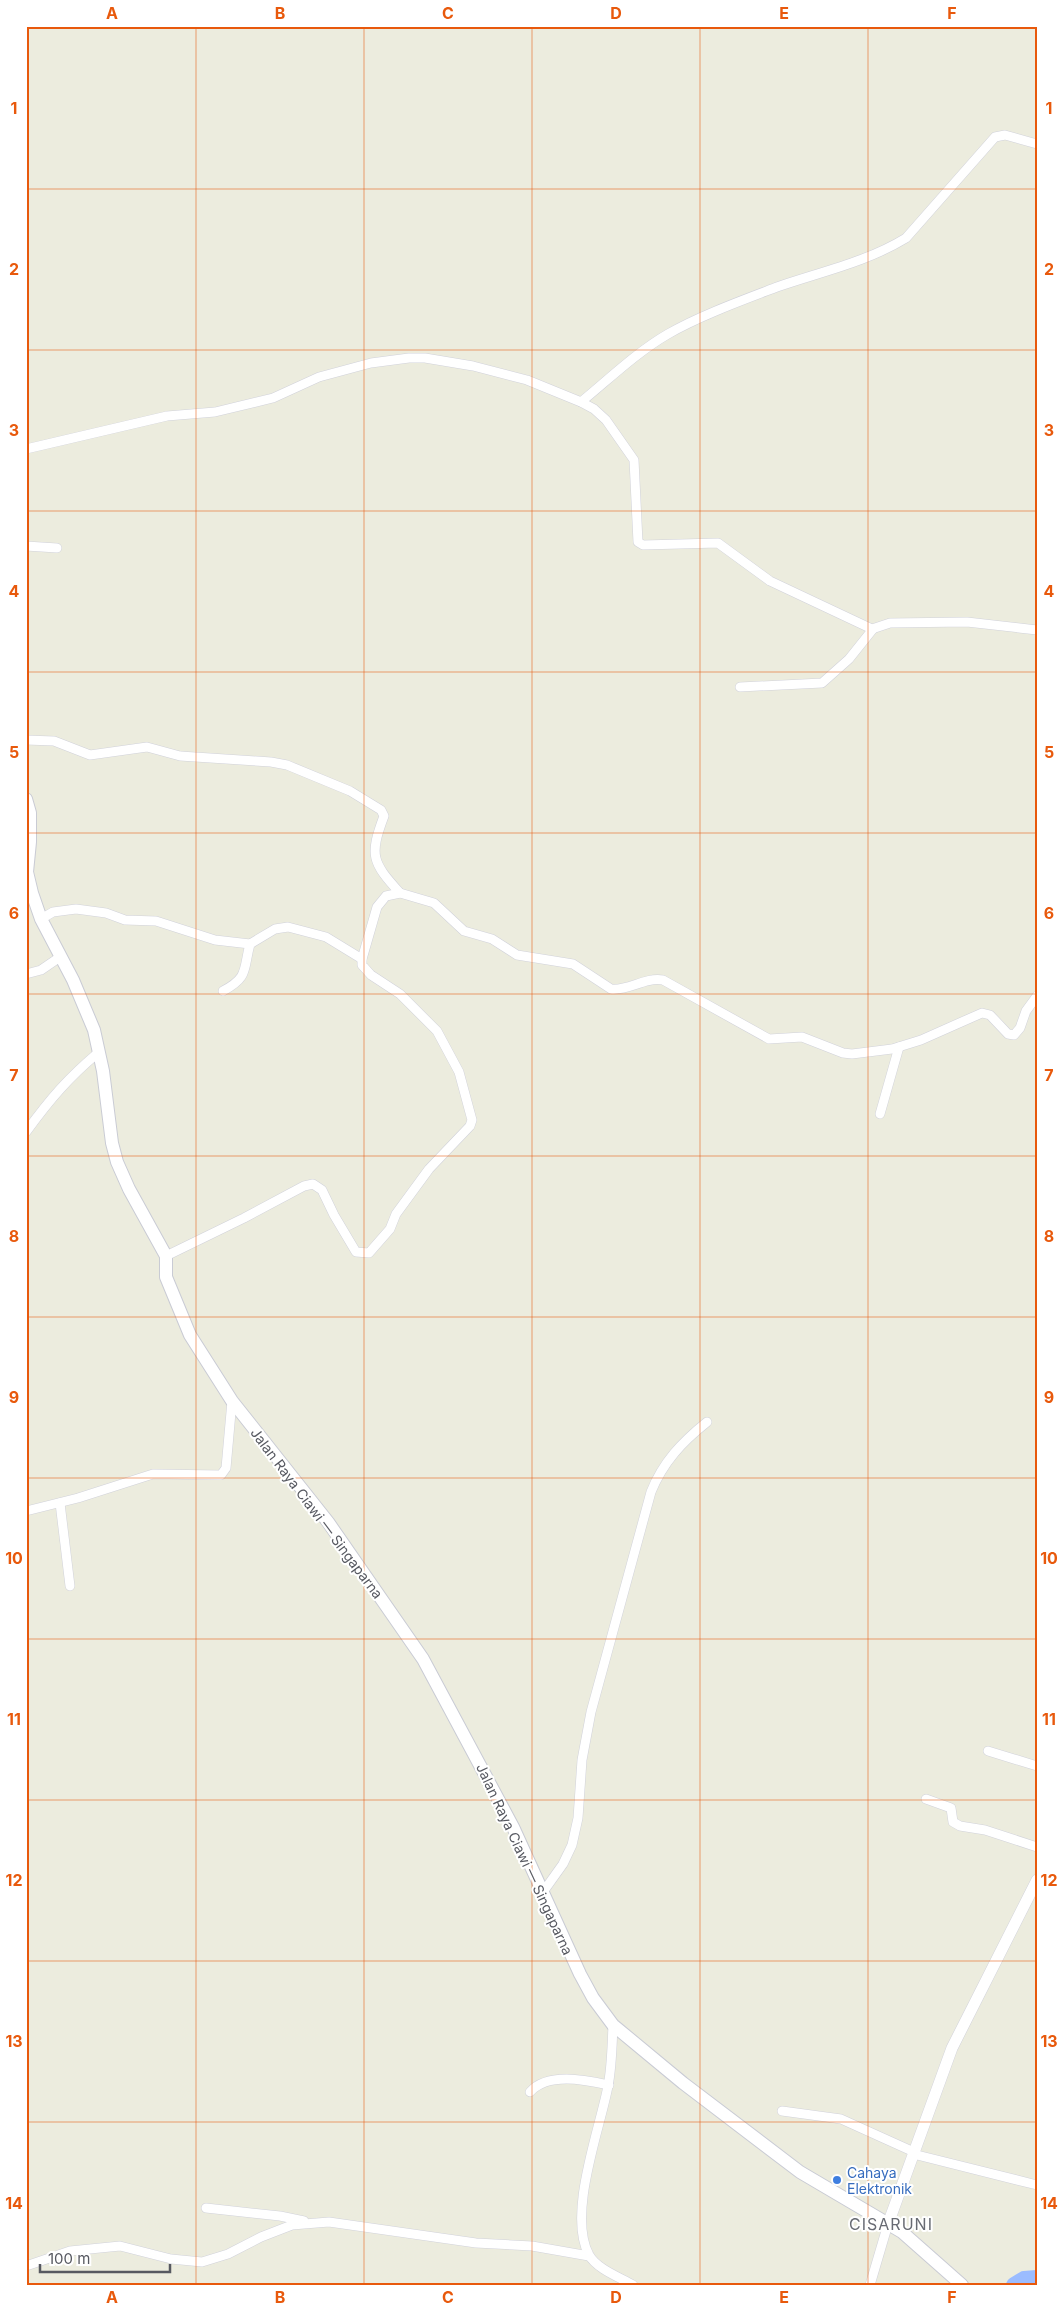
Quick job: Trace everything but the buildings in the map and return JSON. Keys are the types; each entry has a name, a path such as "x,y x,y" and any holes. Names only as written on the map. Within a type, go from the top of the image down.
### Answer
{"main road":[{"name":"Jalan Raya Ciawi — Singaparna","path":"26,798 30,813 27,872 41,918 85,1005 94,1030 112,1143 117,1162 129,1189 166,1256 166,1277 190,1335 232,1401 328,1522 423,1659 513,1827 592,1998 613,2025 682,2084 800,2172 902,2232 962,2285"}],"street":[{"path":"581,402 652,344 669,333 777,287 828,271 906,238 995,137 1005,135 1037,144"},
{"path":"26,448 167,416 215,412 273,398 319,378 349,368 409,358 426,358 482,368 527,380 581,402 606,420 634,460 638,542 643,546 718,543 770,581 819,606 873,629"},
{"path":"26,546 57,548"},
{"path":"740,687 822,683 849,659 873,629 890,623 967,622 1037,630"},
{"path":"26,740 54,741 90,755 149,747 180,756 271,762 297,769 350,791 381,810 384,816 375,844 374,859 381,872 400,893 434,904 464,931 490,938 517,955 574,964 610,989 618,989 649,979 669,982 769,1039 802,1037 831,1050 852,1054 899,1047 921,1040 982,1012 990,1015 1008,1034 1014,1035 1020,1028 1026,1011 1037,996"},
{"path":"166,1256 304,1186 313,1184 322,1190 356,1252 370,1253 390,1229 396,1214 430,1169 470,1126 472,1120 460,1072 444,1041 430,1022 400,994 366,971 362,965 362,958 377,907 386,896 400,893"},
{"path":"41,918 53,912 76,909 106,913 124,920 156,921 214,940 250,944 275,929 288,927 326,937 362,958"},
{"path":"223,992 238,983 245,971 250,944"},
{"path":"26,974 41,970 60,957"},
{"path":"880,1114 899,1047"},
{"path":"26,1132 55,1093 72,1074 99,1052"},
{"path":"26,1511 60,1503 153,1474 222,1474 226,1468 232,1401"},
{"path":"543,1892 563,1864 572,1845 578,1818 582,1760 591,1712 651,1492 664,1465 676,1448 707,1422"},
{"path":"60,1503 70,1586"},
{"path":"988,1751 1037,1766"},
{"path":"926,1799 951,1808 953,1822 960,1826 985,1830 1037,1847"},
{"path":"870,2285 888,2224 952,2048 1037,1880"},
{"path":"613,2025 608,2085 587,2173 581,2222 589,2256 600,2267 632,2285"},
{"path":"530,2092 536,2085 568,2078 608,2085"},
{"path":"782,2111 841,2119 914,2153 1037,2185"},
{"path":"206,2208 280,2216 310,2222"},
{"path":"26,2266 70,2251 120,2246 171,2259 202,2262 228,2254 261,2237 292,2225 310,2222 329,2222 476,2243 532,2246 589,2256"}],"waterway":[{"path":"1014,2285 1024,2279 1037,2278"}],"place":[{"name":"Cahaya Elektronik","path":"837,2180"}],"district":[{"name":"CISARUNI","path":"891,2224"}]}
